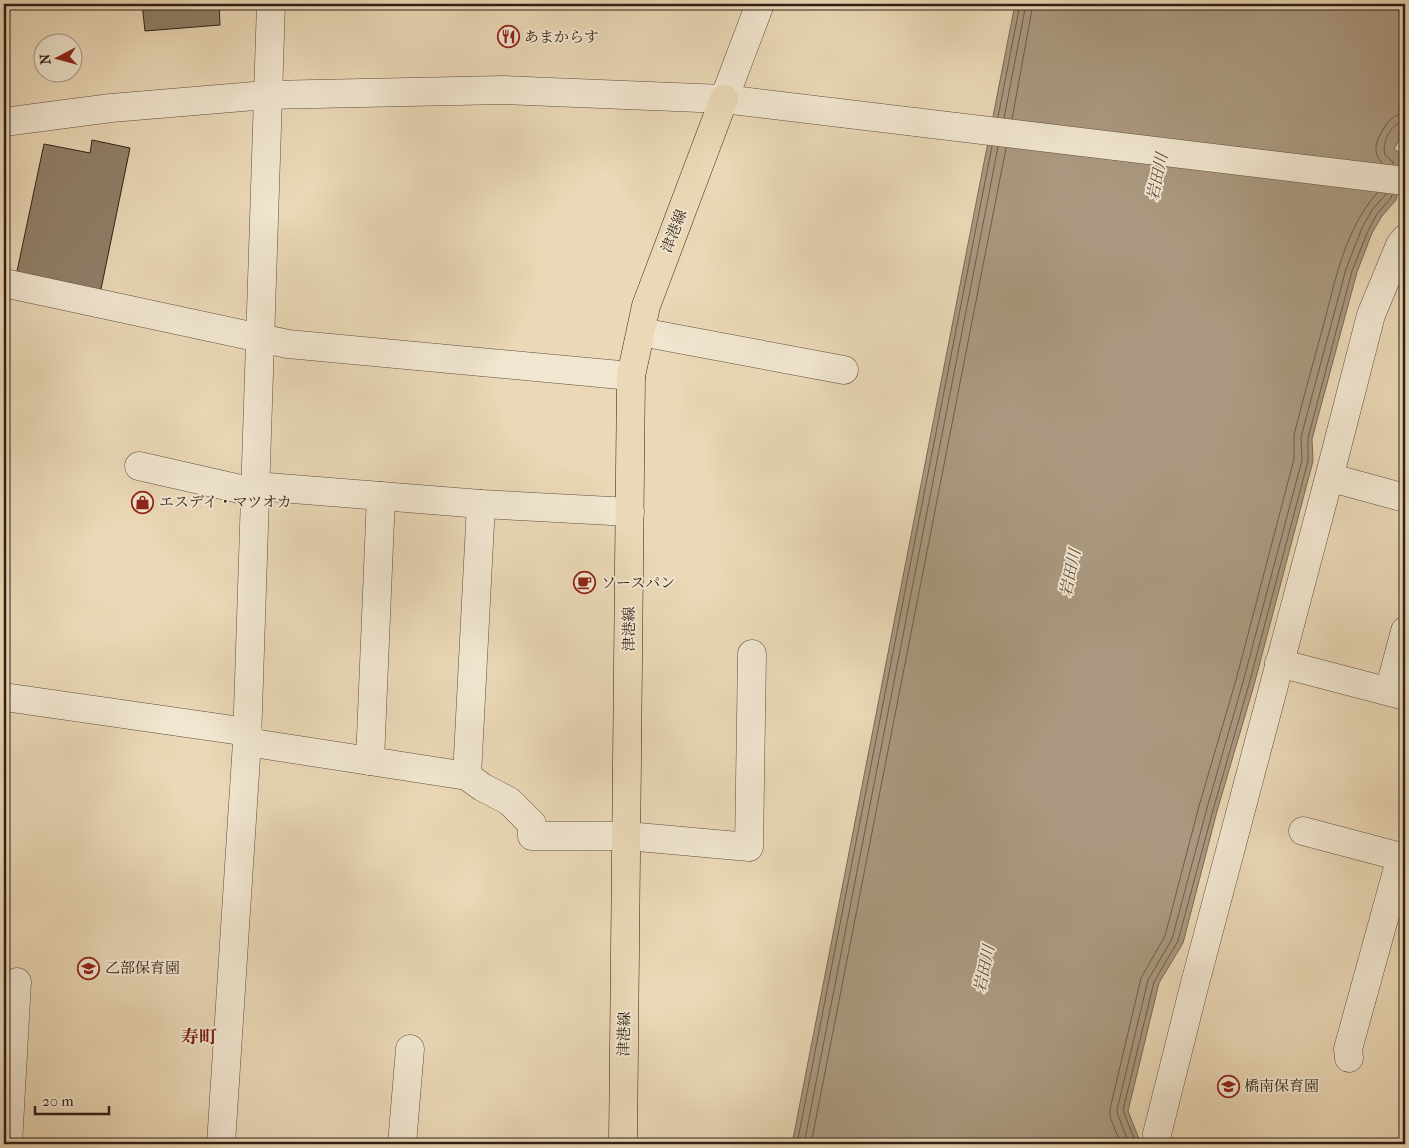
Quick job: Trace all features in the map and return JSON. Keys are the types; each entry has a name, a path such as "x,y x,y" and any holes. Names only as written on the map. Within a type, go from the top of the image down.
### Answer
{"main road":[{"name":"津港線","path":"623,1144 631,376 646,306 724,99"}],"street":[{"path":"221,1144 248,737 271,4"},
{"path":"724,99 760,4"},
{"path":"4,122 111,108 267,95 504,90 724,99 1405,181"},
{"path":"1158,1144 1157,1134 1180,1042 1371,316 1394,292 1400,245 1405,239"},
{"path":"4,283 288,344 631,376"},
{"path":"641,332 844,370"},
{"path":"139,466 255,492 381,496 481,504 630,512"},
{"path":"1339,480 1405,498"},
{"path":"370,761 381,496"},
{"path":"467,776 481,504"},
{"path":"1279,663 1397,694 1405,631"},
{"path":"4,697 248,737 370,761 467,776 482,788 509,801 532,824 532,836 627,836 749,847 752,654"},
{"path":"1303,831 1403,857 1348,1049 1348,1058"},
{"path":"8,1144 17,982"},
{"path":"402,1144 410,1048"}],"water":[{"name":"岩田川","path":"1015,4 1405,4 1405,129 1394,149 1405,156 1405,160 1396,200 1382,216 1372,233 1357,272 1312,439 1313,461 1254,685 1217,811 1183,943 1159,983 1128,1111 1141,1144 792,1144"}],"building":[{"path":"142,4 219,4 220,25 145,31"},
{"path":"92,140 130,148 100,294 16,276 44,144 90,153"}],"place":[{"name":"あまからす","path":"508,37"},
{"name":"エスデイ・マツオカ","path":"143,502"},
{"name":"ソースパン","path":"585,583"},
{"name":"乙部保育園","path":"89,968"},
{"name":"橋南保育園","path":"1228,1086"}],"district":[{"name":"寿町","path":"199,1037"}]}
